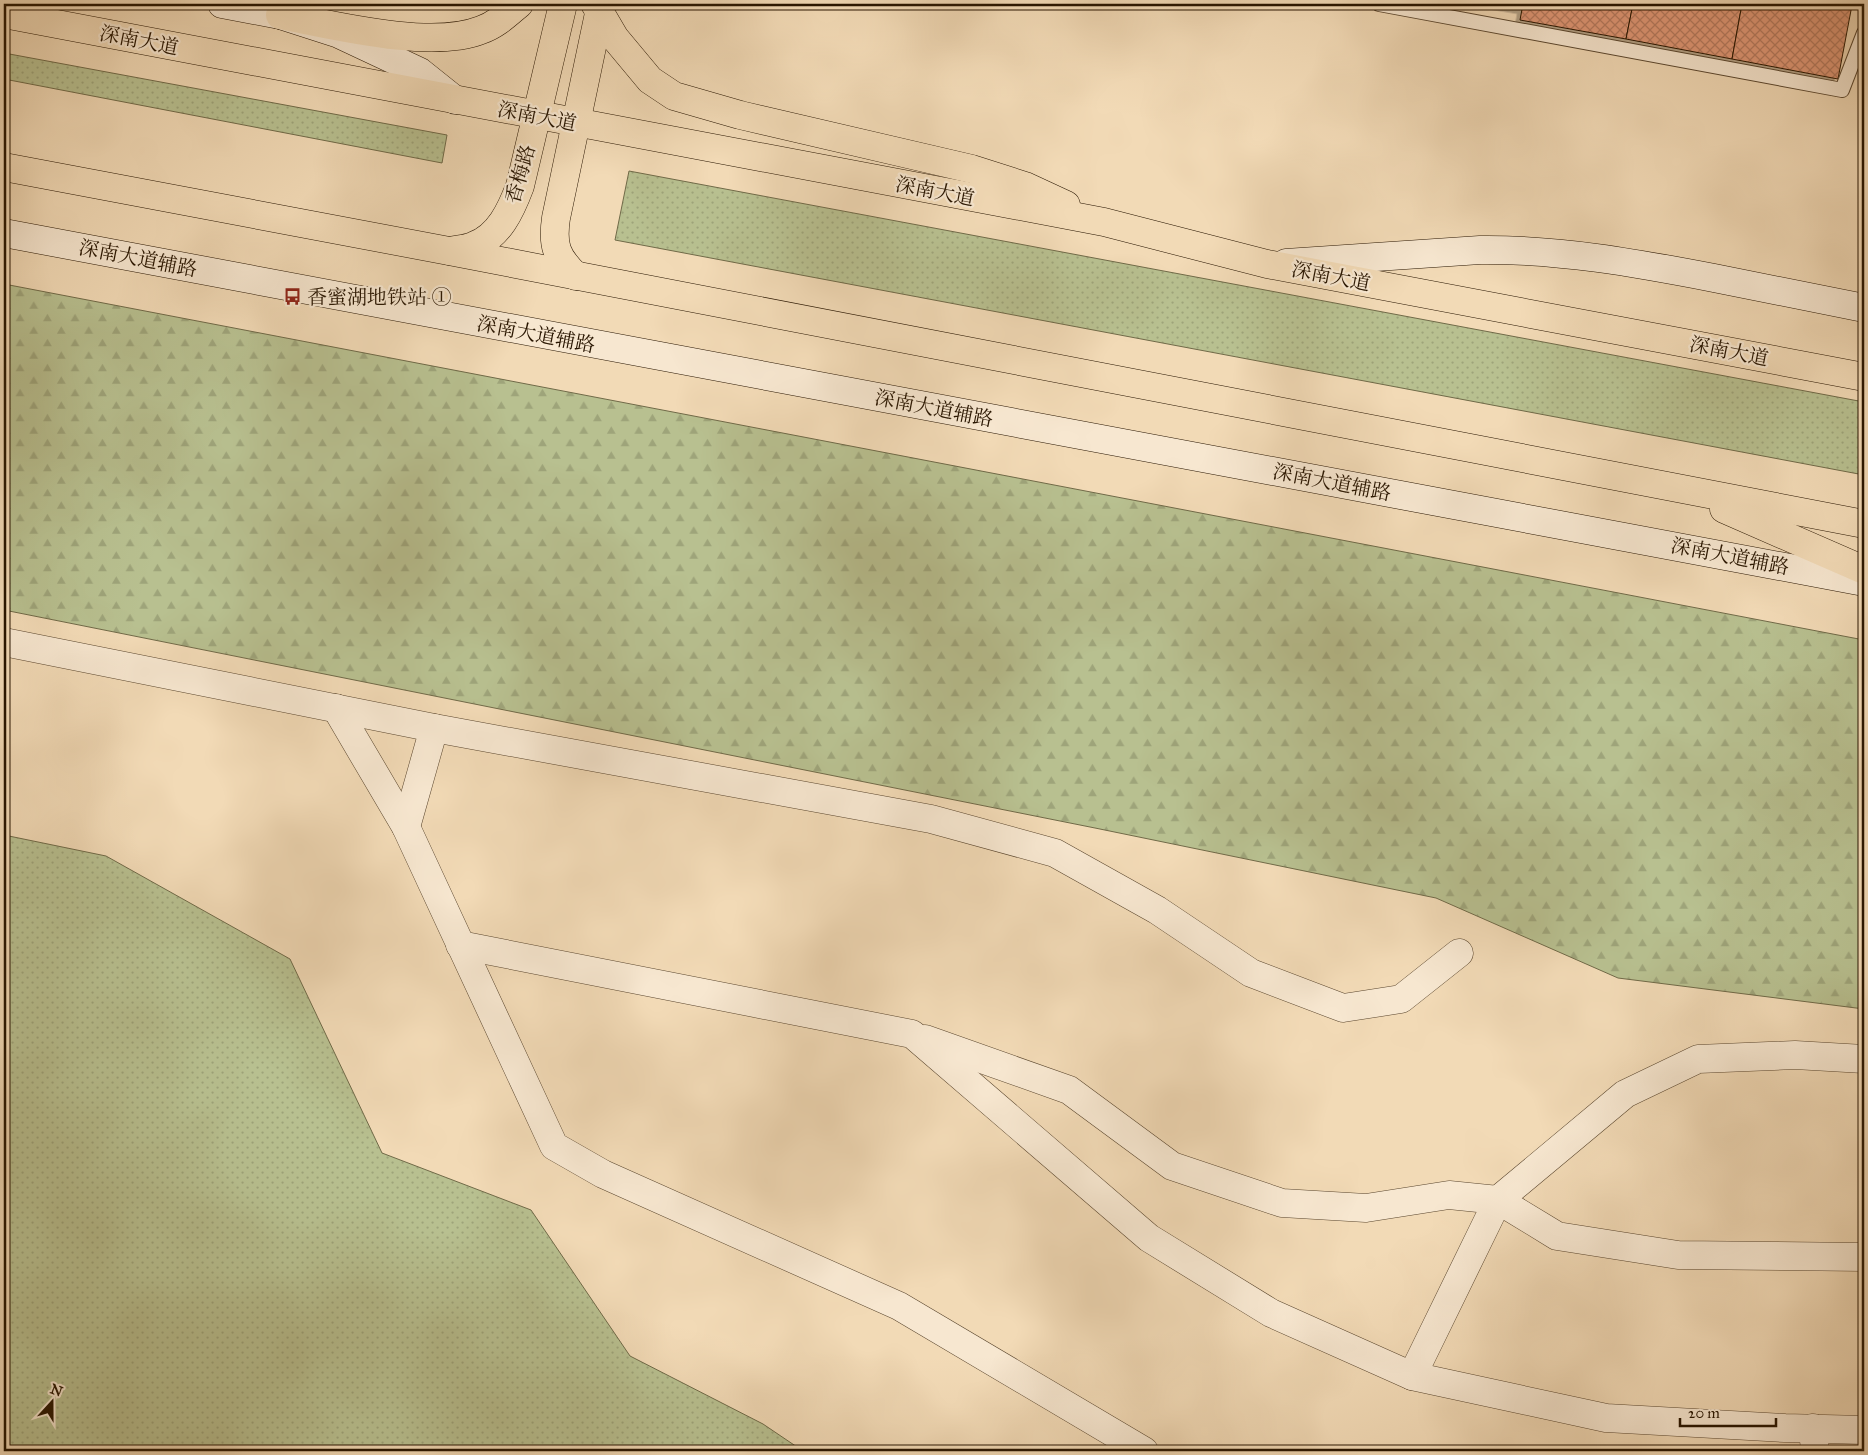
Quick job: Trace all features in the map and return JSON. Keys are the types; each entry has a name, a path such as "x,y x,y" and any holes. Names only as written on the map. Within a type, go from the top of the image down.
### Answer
{"main road":[{"path":"280,15 370,32 435,38 460,36 482,30 503,18 519,4"},
{"name":"香梅路","path":"449,251 474,246 489,238 502,224 514,203 520,186 563,4"},
{"path":"599,6 615,38 650,80 674,96 740,115 972,168 1025,186 1104,222"},
{"name":"香梅路","path":"576,276 559,256 554,234 599,6"},
{"name":"深南大道","path":"4,14 1104,222 1267,264 1864,377"},
{"path":"4,167 1864,524"},
{"path":"1676,488 1864,570"}],"street":[{"path":"222,4 280,15 339,34 420,72 455,100"},
{"name":"深南大道辅路","path":"4,233 1864,582"},
{"path":"1267,264 1480,250 1555,252 1634,262 1864,308"},
{"path":"4,642 434,728 931,819 1055,853 1157,910 1251,973 1342,1008 1401,999 1460,953"},
{"path":"336,708 406,827 554,1146 603,1174 899,1306 1144,1451"},
{"path":"406,827 434,728"},
{"path":"460,945 912,1034 1069,1090 1172,1166 1282,1203 1366,1208 1449,1195 1498,1200 1557,1236 1678,1255 1864,1257"},
{"path":"912,1034 1149,1238 1271,1313 1412,1376 1606,1418 1814,1440 1864,1430"},
{"path":"1412,1376 1498,1200 1625,1094 1698,1059 1795,1055 1864,1059"}],"lane":[{"path":"1379,4 1842,90 1864,33"}],"green space":[{"path":"4,53 447,135 442,163 4,79"},
{"path":"629,171 1864,402 1864,475 615,240"},
{"path":"4,284 1864,640 1864,1009 1618,978 1436,898 4,610"},
{"path":"4,835 106,856 290,959 382,1153 531,1210 630,1356 763,1424 803,1451 4,1451"}],"building":[{"path":"1492,4 1523,4 1522,9"},
{"path":"1523,4 1633,4 1626,39 1520,20"},
{"path":"1633,4 1742,4 1732,59 1626,39"},
{"path":"1742,4 1852,5 1838,79 1732,59"}],"place":[{"name":"香蜜湖地铁站 ①","path":"293,297"}]}
